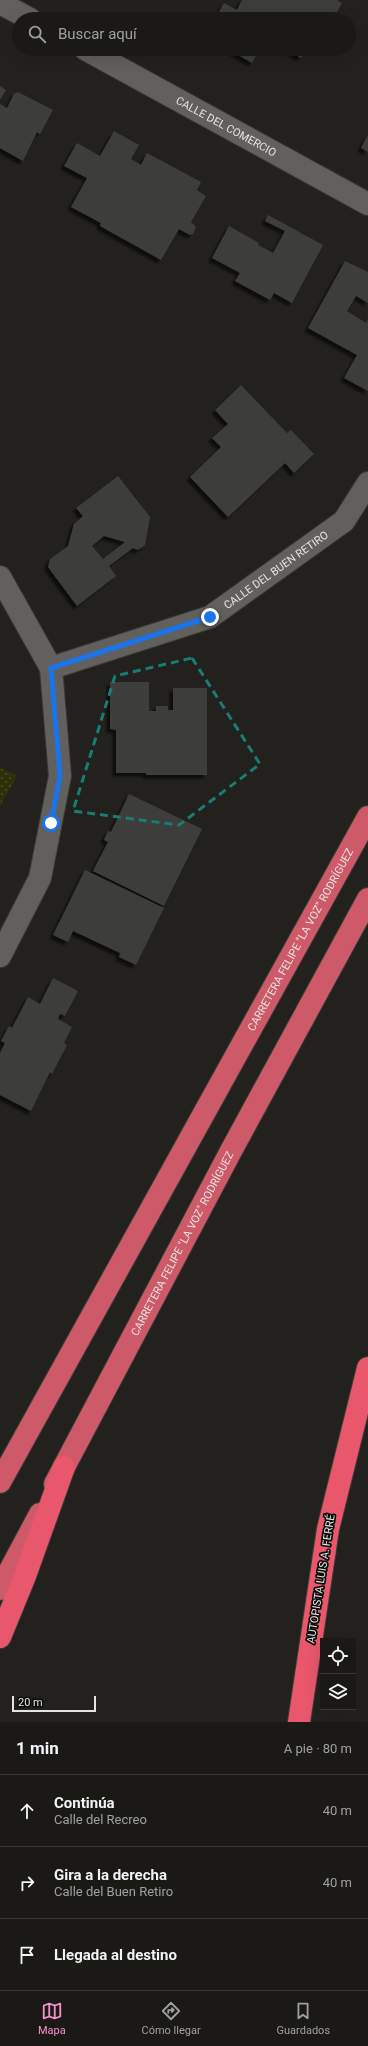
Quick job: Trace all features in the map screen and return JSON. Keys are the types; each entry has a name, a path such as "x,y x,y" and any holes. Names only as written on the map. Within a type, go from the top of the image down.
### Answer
{"highway":[{"name":"CARRETERA FELIPE \"LA VOZ\" RODRÍGUEZ","path":"0,1482 368,817"},
{"name":"CARRETERA FELIPE \"LA VOZ\" RODRÍGUEZ","path":"0,1589 228,1156 368,899"},
{"name":"AUTOPISTA LUIS A. FERRÉ","path":"299,1722 328,1529 368,1368"},
{"path":"0,1637 25,1576 64,1467"}],"street":[{"path":"0,3 17,12"},
{"name":"CALLE DEL COMERCIO","path":"98,56 368,204"},
{"name":"CALLE DEL BUEN RETIRO","path":"51,668 210,617 344,521 368,484"},
{"path":"0,577 51,668 60,776 40,878 0,956"}],"highlighted area":[{"path":"192,658 260,764 179,825 73,811 115,676"}],"green space":[{"path":"0,767 17,776 0,806"}],"building":[{"path":"242,0 337,0 342,3 337,12 219,12 224,3 237,10"},
{"path":"240,56 256,56 252,63"},
{"path":"0,86 6,90 0,100"},
{"path":"18,92 53,110 40,134 37,132 23,161 0,148 0,104 7,108 14,94"},
{"path":"114,131 139,145 131,159 141,165 147,153 201,182 197,190 206,196 191,222 196,227 193,234 190,235 179,229 161,260 100,226 101,223 71,207 87,178 64,166 77,143 100,156"},
{"path":"368,135 368,152 361,148"},
{"path":"268,215 323,245 292,303 274,293 270,300 235,281 240,273 212,258 229,226 259,243 258,245 273,253 285,231 265,221"},
{"path":"345,261 368,272 368,303 356,296 347,311 366,323 368,319 368,391 344,378 357,355 308,328"},
{"path":"241,385 287,433 291,430 314,454 294,473 285,463 228,517 190,477 221,447 212,438 228,424 215,410"},
{"path":"118,476 150,517 145,545 138,550 133,548 109,566 116,576 77,606 48,567 50,559 68,546 74,524 83,516 76,508","holes":["104,536 125,542 103,559 92,546"]},
{"path":"110,682 149,682 149,711 156,711 156,706 168,706 168,710 173,710 173,688 207,688 207,775 146,775 146,773 116,773 116,730 110,729"},
{"path":"129,794 202,829 164,906 93,871 108,842 104,840 108,831 111,832"},
{"path":"85,870 164,908 136,965 119,957 120,953 73,931 68,942 53,935"},
{"path":"53,978 78,991 65,1016 60,1014 58,1019 72,1027 64,1043 67,1045 52,1074 50,1072 31,1111 0,1095 0,1053 5,1043 1,1041 9,1026 12,1028 28,997 40,1004"}],"route":[{"path":"51,823 60,776 51,668 210,617"}]}
